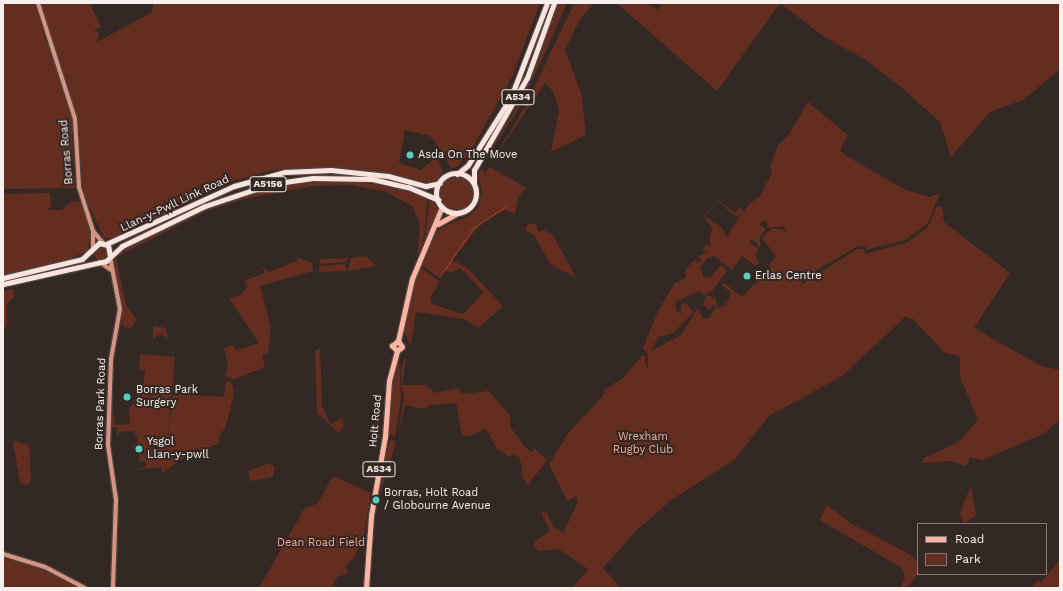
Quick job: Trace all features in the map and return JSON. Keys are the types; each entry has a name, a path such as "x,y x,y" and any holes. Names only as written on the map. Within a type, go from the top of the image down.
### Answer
{"highway":[{"name":"A534","path":"457,174 468,165 511,96 548,3"},
{"name":"A534","path":"474,184 474,170 527,78 554,3"},
{"name":"Llan-y-Pwll Link Road","path":"92,250 104,243 234,186 285,172 331,170 388,176 426,186 440,183"},
{"path":"457,174 474,184 476,195 472,205 458,213 442,207 438,200 440,183 457,174"},
{"name":"Llan-y-Pwll Link Road","path":"100,262 122,246 205,206 271,184 313,178 372,179 408,186 438,200"},
{"path":"104,243 110,256"},
{"path":"3,278 61,265 85,257 92,250 100,262 3,284"}],"main road":[{"path":"434,228 442,207"},
{"path":"434,228 458,213"},
{"name":"Holt Road","path":"366,588 371,516 385,437 389,380 398,351 392,346 398,341 414,274 434,228"}],"street":[{"name":"Borras Road","path":"38,3 75,119 79,187 93,230 92,250"},
{"name":"Borras Road","path":"93,230 104,243"},
{"name":"Borras Park Road","path":"110,256 120,309 111,359 108,445 116,500 113,588"},
{"path":"100,262 112,271"},
{"path":"3,554 45,567 85,588"}],"green space":[{"path":"3,3 36,4 45,39 63,78 72,120 73,170 76,188 3,189"},
{"path":"40,3 90,3 101,27 94,30 99,33 97,42 151,13 154,3 540,3 513,75 472,149 457,167 450,168 446,157 430,136 405,130 399,163 421,170 437,156 443,172 435,183 344,168 274,170 232,181 118,238 104,238 84,195 78,144 80,134 69,89"},
{"path":"558,3 567,3 545,53 517,111 478,171 516,108"},
{"path":"574,3 594,3 580,19 565,50 581,93 586,135 551,152 559,110 553,91 545,83 492,161 526,105"},
{"path":"617,3 645,3 658,10 661,3 778,3 781,6 777,7 717,91"},
{"path":"780,3 1060,3 1060,69 1023,100 990,112 951,157 940,122 901,87 866,60 823,36"},
{"name":"Wrexham Rugby Club","path":"808,102 848,135 840,150 845,155 904,189 929,197 940,193 928,223 905,240 866,250 866,246 856,247 807,276 799,286 857,249 864,249 865,254 908,242 927,228 937,206 942,207 944,222 1010,273 974,328 1041,366 1060,370 1060,419 1045,433 983,460 970,457 966,466 951,461 922,463 924,458 959,442 978,420 960,377 960,356 945,353 913,319 905,317 842,376 769,416 734,460 671,500 637,530 603,568 621,588 571,588 589,570 559,549 539,551 534,547 535,541 550,531 541,512 547,513 553,526 563,533 578,502 576,496 567,501 549,464 569,432 615,383 623,378 642,356 645,356 645,364 648,369 648,354 643,348 658,311 675,283 686,278 685,270 693,261 696,260 697,264 702,259 697,257 708,252 703,251 704,247 711,245 709,238 713,229 703,216 718,200 735,213 740,207 745,212 748,205 760,196 772,173 770,168 778,145 788,136","holes":["718,201 736,217 741,214 727,237 722,228 704,216","766,220 768,228 783,226 787,231 772,228 762,238 776,256 769,265 770,269 742,297 724,283 722,285 731,293 726,305 718,308 715,298 707,295 703,304 710,310 713,304 716,307 708,319 703,318 698,308 681,335 651,351 658,337 673,333 693,313 686,303 681,305 681,312 676,311 675,302 700,291 704,295 713,290 727,271 721,265 710,278 703,276 700,267 708,258 714,256 732,270 742,256 756,266 760,262 755,256 758,249 749,242 752,239 760,248 760,237 766,229 758,224"]},
{"path":"490,167 527,188 518,197 515,214 505,210 483,221 452,260 467,268 503,306 478,328 464,319 416,312 411,345 404,332 404,322 420,267 440,282 430,298 432,304 463,314 484,292 460,268 451,273 444,270 441,279 420,264 427,246 441,228 469,216 478,207 482,191 478,175 481,169 485,173"},
{"path":"477,174 480,192 479,202 473,210 443,224 428,244 441,225 472,209 478,196"},
{"path":"457,177 469,182 474,194 469,206 457,211 445,206 440,194 445,182"},
{"path":"322,180 376,184 428,197 423,244 417,256 420,224 412,206 387,192 351,185 314,186 244,199 206,211 116,257 126,305 137,320 130,329 122,325 121,297 112,258 121,248 245,193"},
{"path":"50,193 51,207 47,210 62,210 70,202 80,201 91,231 88,251 56,265 3,276 3,194"},
{"path":"430,198 440,211 424,243"},
{"path":"528,224 536,224 538,232 544,230 553,235 576,277 551,265 534,235 525,230"},
{"path":"101,246 106,248 108,253 106,258 101,260 96,258 94,253 96,248"},
{"path":"366,256 376,266 348,271 351,258"},
{"path":"297,257 312,263 313,271 260,286 271,327 268,353 262,355 265,367 235,379 225,376 228,365 224,348 232,345 237,350 259,343 229,298 239,296 248,287 244,281 265,273 262,267 269,272 297,261"},
{"path":"349,258 345,262 320,264 320,259"},
{"path":"345,264 347,271 319,272 319,266"},
{"path":"13,289 14,298 7,303 7,327 3,327 3,291"},
{"path":"153,326 166,328 168,338 160,334 153,339"},
{"path":"320,348 322,407 331,424 343,418 344,426 339,433 317,413 315,351"},
{"path":"407,352 402,385 426,385 435,393 458,388 462,394 489,391 510,416 511,428 524,446 531,452 535,449 547,460 528,485 520,474 523,470 519,457 512,454 510,457 497,449 486,428 471,436 462,435 456,403 429,405 425,409 405,405 398,436 404,397 401,383 401,370"},
{"path":"140,354 175,357 167,453 173,394 224,397 226,381 232,383 234,396 225,428 218,438 220,443 186,456 165,471 161,472 162,467 132,470 146,467 146,461 139,461 139,454 146,454 139,449 135,453 134,445 139,443 134,431 119,432 117,436 117,428 110,427 113,408 115,425 130,424 129,408 137,400 139,387 143,386 145,370 139,370"},
{"path":"399,358 401,398 395,437 388,433 388,404 392,377"},
{"path":"615,383 604,394 604,390"},
{"path":"390,440 396,441 377,505 378,484"},
{"path":"13,441 29,445 31,481 27,485 20,483"},
{"path":"270,463 275,468 272,477 250,481 248,471"},
{"name":"Dean Road Field","path":"333,476 371,493 364,536 353,559 345,566 348,572 336,578 332,588 259,588 304,509 318,503"},
{"path":"971,486 976,515 964,523 960,512"},
{"path":"827,505 852,524 911,555 917,562 917,575 908,586 900,588 905,578 902,568 820,520"},
{"path":"3,558 44,570 79,588 3,588"},
{"path":"1060,560 1060,588 1031,588 1039,580 1041,582"}],"waterway":[{"path":"442,273 473,228 508,205"}],"place":[{"name":"Asda On The Move","path":"410,155"},
{"name":"Erlas Centre","path":"747,276"},
{"name":"Borras Park Surgery","path":"127,397"},
{"name":"Ysgol Llan-y-pwll","path":"139,449"},
{"name":"Borras, Holt Road / Globourne Avenue","path":"376,500"}]}
